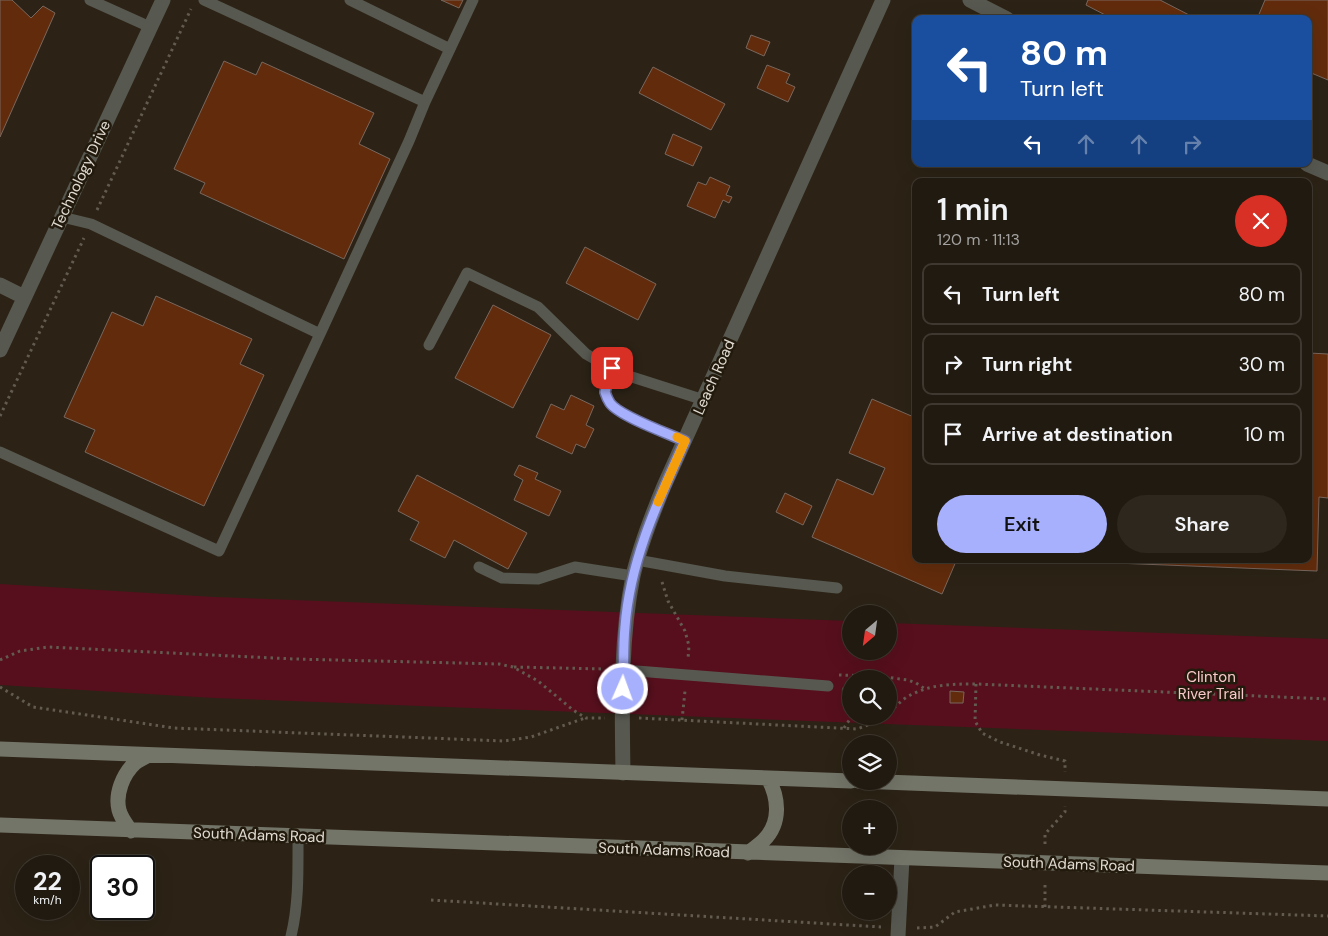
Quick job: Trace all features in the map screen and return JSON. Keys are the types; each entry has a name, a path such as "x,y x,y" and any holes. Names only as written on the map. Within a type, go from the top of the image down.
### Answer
{"main road":[{"path":"0,749 842,781"},
{"path":"131,830 119,809 122,783 127,772 136,762 149,755"},
{"path":"748,853 764,840 777,814 774,788 768,778"},
{"path":"897,782 1328,799"},
{"name":"South Adams Road","path":"0,826 1328,874"}],"street":[{"name":"Technology Drive","path":"0,350 163,0"},
{"name":"Leach Road","path":"623,773 622,718 625,626 633,576 649,524 883,0"},
{"path":"970,0 999,15"},
{"path":"1312,166 1328,173"},
{"path":"0,285 24,297"},
{"path":"898,936 902,858"}],"lane":[{"path":"90,0 150,27"},
{"path":"204,0 425,102"},
{"path":"350,0 450,48"},
{"path":"0,452 219,552 473,0"},
{"path":"62,217 91,224 320,334"},
{"path":"429,345 467,273 538,307 586,354 612,368 632,377 704,400"},
{"path":"612,368 605,392 610,403 631,418 685,441"},
{"path":"637,560 725,576 837,588"},
{"path":"479,567 502,578 538,579 575,567 633,576"},
{"path":"624,670 828,686"},
{"path":"291,936 294,926 298,882 298,836"}],"path":[{"path":"662,564 661,579 668,602 685,631 689,646 682,720"},
{"path":"0,660 20,651 48,647 294,659 499,664 514,667 624,670"},
{"path":"514,667 538,682 586,718"},
{"path":"828,686 836,675 876,676 916,682 925,689"},
{"path":"897,706 905,699 925,689 948,684 1328,699"},
{"path":"976,684 975,721 982,733 1000,742 1065,761 1065,773"},
{"path":"0,687 33,707 174,728 504,741 531,737 586,718 603,718"},
{"path":"645,718 857,729 869,725"},
{"path":"1045,843 1045,834 1065,812 1065,804"},
{"path":"1045,878 1045,908"}],"green space":[{"name":"Clinton River Trail","path":"0,584 215,597 842,621 842,660 898,660 898,623 1328,639 1328,741 897,724 897,670 842,670 842,722 214,698 0,685"}],"building":[{"path":"0,0 12,0 31,18 43,6 55,13 0,137"},
{"path":"441,0 463,0 459,8"},
{"path":"1088,0 1160,0 1189,15 1105,15 1086,5"},
{"path":"1265,0 1328,0 1328,80 1312,73 1312,15 1259,15"},
{"path":"751,35 770,42 764,56 746,48"},
{"path":"224,61 256,75 262,62 374,113 359,144 390,159 344,259 200,193 205,183 174,169"},
{"path":"767,65 790,74 786,83 795,87 788,102 757,88"},
{"path":"653,67 725,104 711,130 639,93"},
{"path":"673,134 702,147 693,166 665,154"},
{"path":"710,177 730,186 726,195 732,197 729,203 723,200 715,218 687,206 698,182 706,185"},
{"path":"585,247 656,284 638,320 566,283"},
{"path":"156,296 252,339 240,364 264,375 204,506 85,452 95,430 64,417 112,312 143,326"},
{"path":"493,305 551,335 513,408 455,378"},
{"path":"1312,353 1328,354 1328,498 1319,497 1317,571 1115,563 1312,563"},
{"path":"571,395 594,406 586,425 594,429 585,448 576,444 572,454 536,437 551,404 564,410"},
{"path":"872,399 912,416 912,563 955,563 942,594 812,537 837,479 873,495 885,468 849,453"},
{"path":"519,465 538,473 535,479 561,491 549,516 514,500 523,480 514,475"},
{"path":"417,475 527,533 508,569 454,540 445,558 410,540 419,522 398,511"},
{"path":"785,493 812,506 803,525 776,512"},
{"path":"950,691 964,692 963,703 950,703"}],"slow traffic":[{"path":"658,502 685,441 677,437"}],"route":[{"path":"612,368 605,392 610,403 631,418 685,441 649,524 633,576 625,626 623,689"}]}
